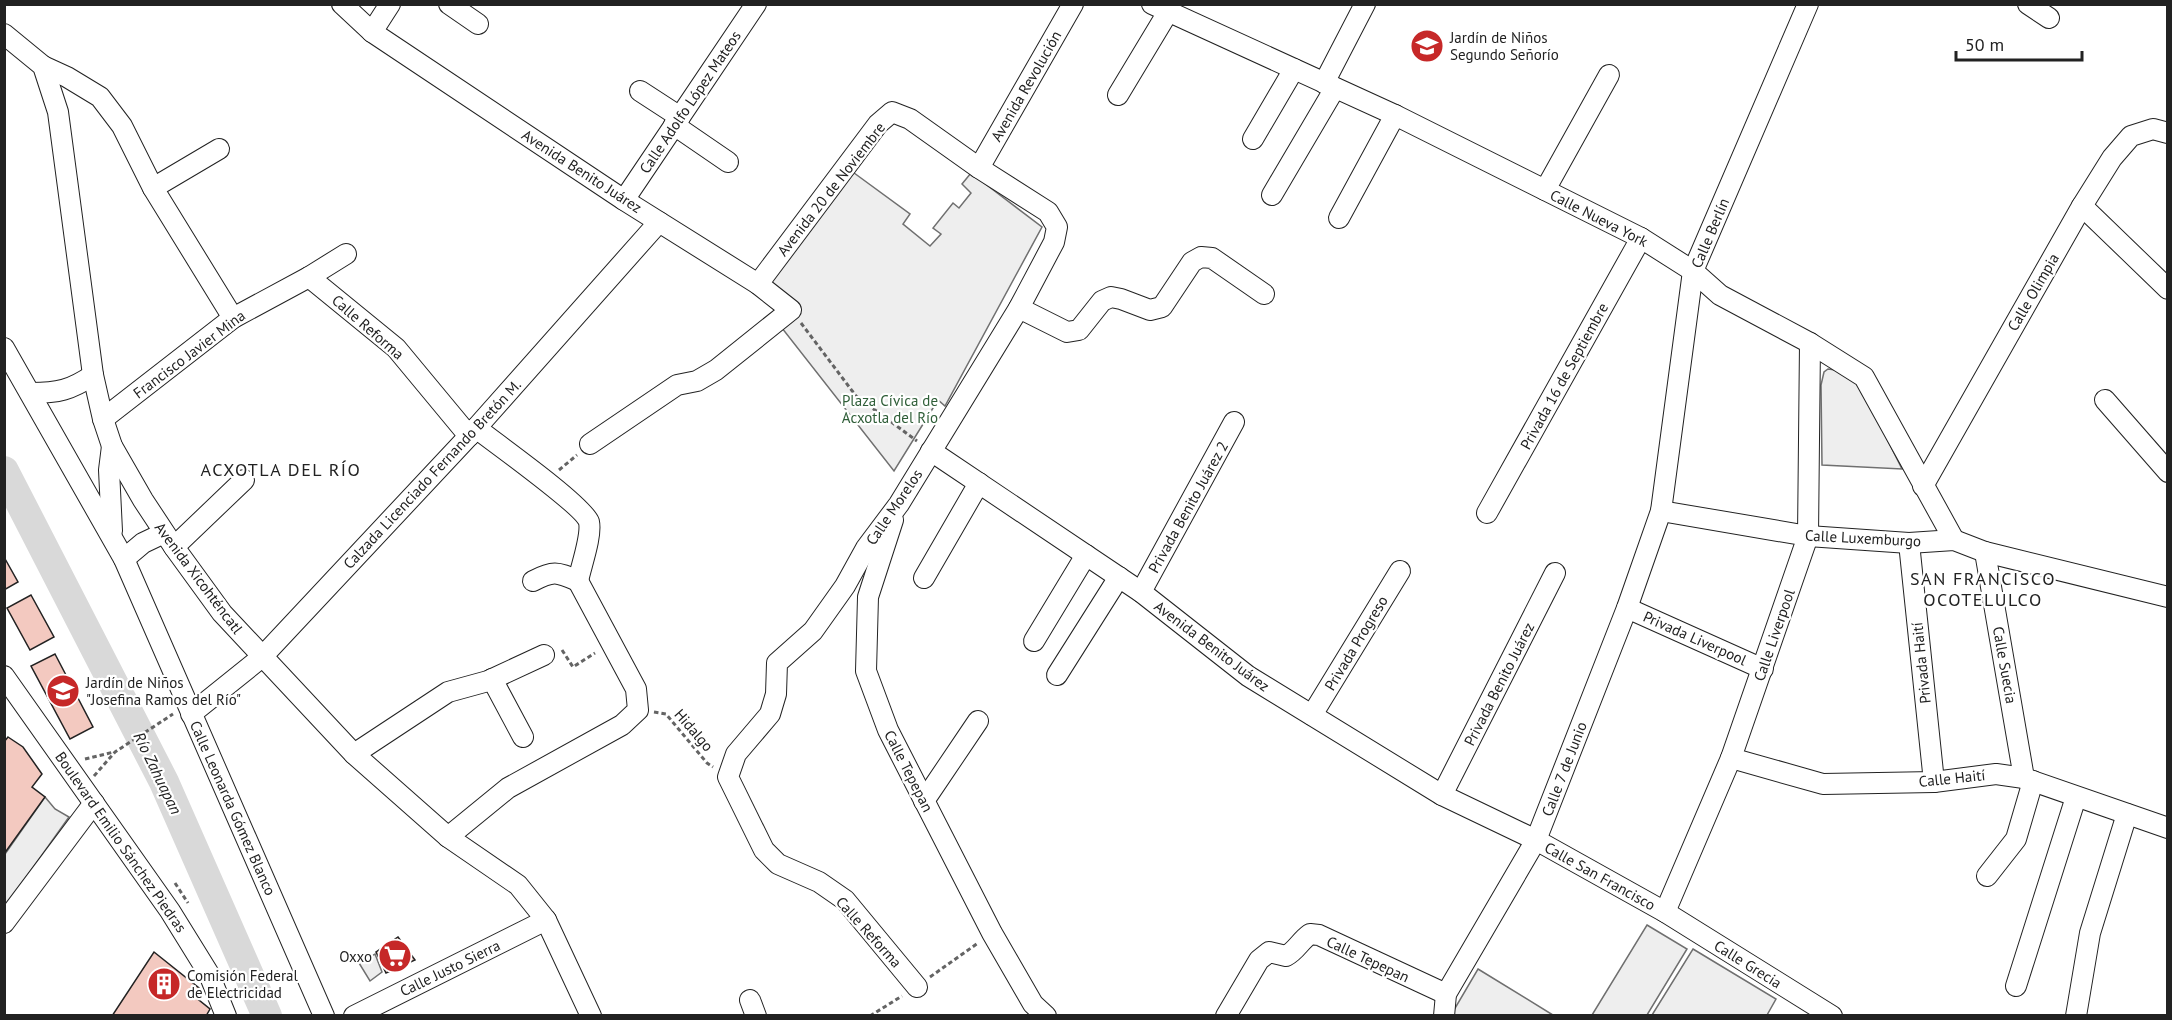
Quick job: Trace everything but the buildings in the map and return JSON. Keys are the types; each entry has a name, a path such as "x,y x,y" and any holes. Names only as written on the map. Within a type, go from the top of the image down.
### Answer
{"street":[{"name":"Avenida Benito Juárez","path":"342,4 372,32 624,200 758,284 791,310"},
{"path":"372,32 390,4"},
{"path":"449,4 478,24"},
{"name":"Calle Adolfo López Mateos","path":"624,200 756,4"},
{"name":"Avenida Revolución","path":"979,168 1073,4"},
{"path":"1272,195 1330,85 1365,4"},
{"name":"Calle Berlín","path":"1661,511 1693,271 1808,4"},
{"path":"2028,4 2049,18"},
{"path":"1118,95 1160,8"},
{"name":"Calle Nueva York","path":"1160,8 1395,115 1641,238 1693,271 1720,295 1810,343 1864,377 1954,540"},
{"path":"4,34 43,66 67,77 100,97 122,126 153,188 233,318"},
{"name":"Avenida Xicohténcatl","path":"43,66 58,112 93,375 112,446 169,540 222,613 262,657 354,754 448,837 518,885 546,920 591,1016"},
{"path":"1253,139 1294,69"},
{"path":"1545,190 1609,75"},
{"path":"640,91 728,162"},
{"name":"Avenida 20 de Noviembre","path":"758,284 878,124 892,112 910,119 979,168 1048,212 1057,227"},
{"path":"1339,219 1395,115"},
{"name":"Calle Olimpia","path":"1923,486 2082,206 2112,158 2131,136 2153,129 2168,133"},
{"path":"153,188 219,149"},
{"path":"2082,206 2168,290"},
{"name":"Calzada Licenciado Fernando Bretón M.","path":"184,712 262,657 472,432 659,222"},
{"name":"Calle Morelos","path":"728,777 736,754 770,714 776,694 777,663 813,631 845,586 866,548 899,504 1019,308 1054,242 1057,227"},
{"name":"Privada 16 de Septiembre","path":"1487,513 1641,238"},
{"name":"Francisco Javier Mina","path":"103,419 233,318 346,254"},
{"path":"1019,308 1067,332 1079,330 1102,301 1111,297 1150,310 1162,307 1192,262 1201,257 1212,258 1264,294"},
{"name":"Calle Reforma","path":"309,277 396,348 472,432 546,481 584,513 589,522 589,532 578,581"},
{"path":"590,444 677,385 697,381 716,370 791,310"},
{"name":"Calle Liverpool","path":"1665,912 1731,758 1808,536 1810,343"},
{"name":"Calle Leonarda Gómez Blanco","path":"4,348 112,534 124,559 184,712 324,1016"},
{"path":"31,393 56,393 78,385 93,375"},
{"path":"2104,400 2168,472"},
{"name":"Privada Benito Juárez 2","path":"1141,592 1234,422"},
{"path":"112,446 110,470 112,534"},
{"name":"Avenida Benito Juárez","path":"931,451 1141,592 1248,676 1442,795 1536,840"},
{"path":"124,559 143,543 169,540 244,480"},
{"path":"924,578 979,483"},
{"name":"Calle Tepepan","path":"899,504 868,597 866,671 888,730 992,933 1033,1004 1046,1016"},
{"name":"Calle Luxemburgo","path":"1661,511 1808,536 1909,543 1954,540 1985,552 2168,597"},
{"name":"Calle 7 de Junio","path":"1444,1016 1446,994 1536,840 1627,608 1661,511"},
{"name":"Privada Haití","path":"1909,543 1934,782"},
{"name":"Calle Suecia","path":"1985,552 2029,779"},
{"path":"1034,641 1086,555"},
{"name":"Privada Progreso","path":"1312,715 1400,571"},
{"path":"448,837 508,788 622,725 638,710 636,689 578,581 559,573 549,572 533,581"},
{"name":"Privada Benito Juárez","path":"1442,795 1555,573"},
{"path":"1057,675 1119,577"},
{"name":"Privada Liverpool","path":"1627,608 1763,669"},
{"path":"354,754 448,692 492,679 544,655"},
{"path":"492,679 523,737"},
{"name":"Boulevard Emilio Sánchez Piedras","path":"7,684 170,910 208,974 226,1016"},
{"path":"924,801 978,721"},
{"name":"Calle Haití","path":"1731,758 1823,784 1934,782 1996,774 2029,779 2168,828"},
{"name":"Calle Reforma","path":"728,777 764,850 778,864 819,882 845,900 917,987"},
{"path":"1987,876 2016,839 2029,779"},
{"path":"4,923 88,795"},
{"path":"2016,986 2076,797"},
{"path":"2076,1016 2090,933 2127,814"},
{"name":"Calle San Francisco","path":"1536,840 1665,912"},
{"name":"Calle Grecia","path":"1665,912 1832,1016"},
{"name":"Calle Justo Sierra","path":"354,1016 546,920"},
{"name":"Calle Tepepan","path":"1226,1016 1259,960 1269,952 1286,956 1294,952 1302,940 1310,934 1319,935 1446,994"}],"path":[{"path":"791,310 856,396 931,451"},
{"path":"546,481 590,444"},
{"path":"544,655 559,646 573,667 612,642"},
{"name":"Hidalgo","path":"638,710 666,714 707,763 728,777"},
{"path":"68,766 116,752 184,712"},
{"path":"88,795 116,752"},
{"path":"870,1016 917,987 992,933"}],"green space":[{"name":"Plaza Cívica de Acxotla del Río","path":"850,170 910,214 903,224 930,246 941,234 933,228 953,203 959,208 971,193 962,184 971,173 1042,227 945,406 938,400 894,471 778,323 769,279"},
{"path":"1828,369 1836,370 1860,385 1902,469 1822,465 1821,385 1824,372"},
{"path":"1647,925 1687,949 1647,1015 1592,1015"},
{"path":"1693,949 1776,999 1767,1015 1652,1015"},
{"path":"1478,969 1553,1015 1451,1015"}],"shaded area":[{"path":"45,797 55,809 69,817 5,907 5,854"},
{"path":"375,954 382,972 370,981 359,963"}],"waterway":[{"name":"Río Zahuapan","path":"4,471 164,782 267,1016"}],"place":[{"name":"Jardín de Niños Segundo Señorío","path":"1427,46"},
{"name":"Jardín de Niños \"Josefina Ramos del Río\"","path":"63,691"},
{"name":"Oxxo","path":"395,956"},
{"name":"Comisión Federal de Electricidad","path":"164,984"}],"district":[{"name":"ACXOTLA DEL RÍO","path":"281,469"},
{"name":"SAN FRANCISCO OCOTELULCO","path":"1983,588"}]}
